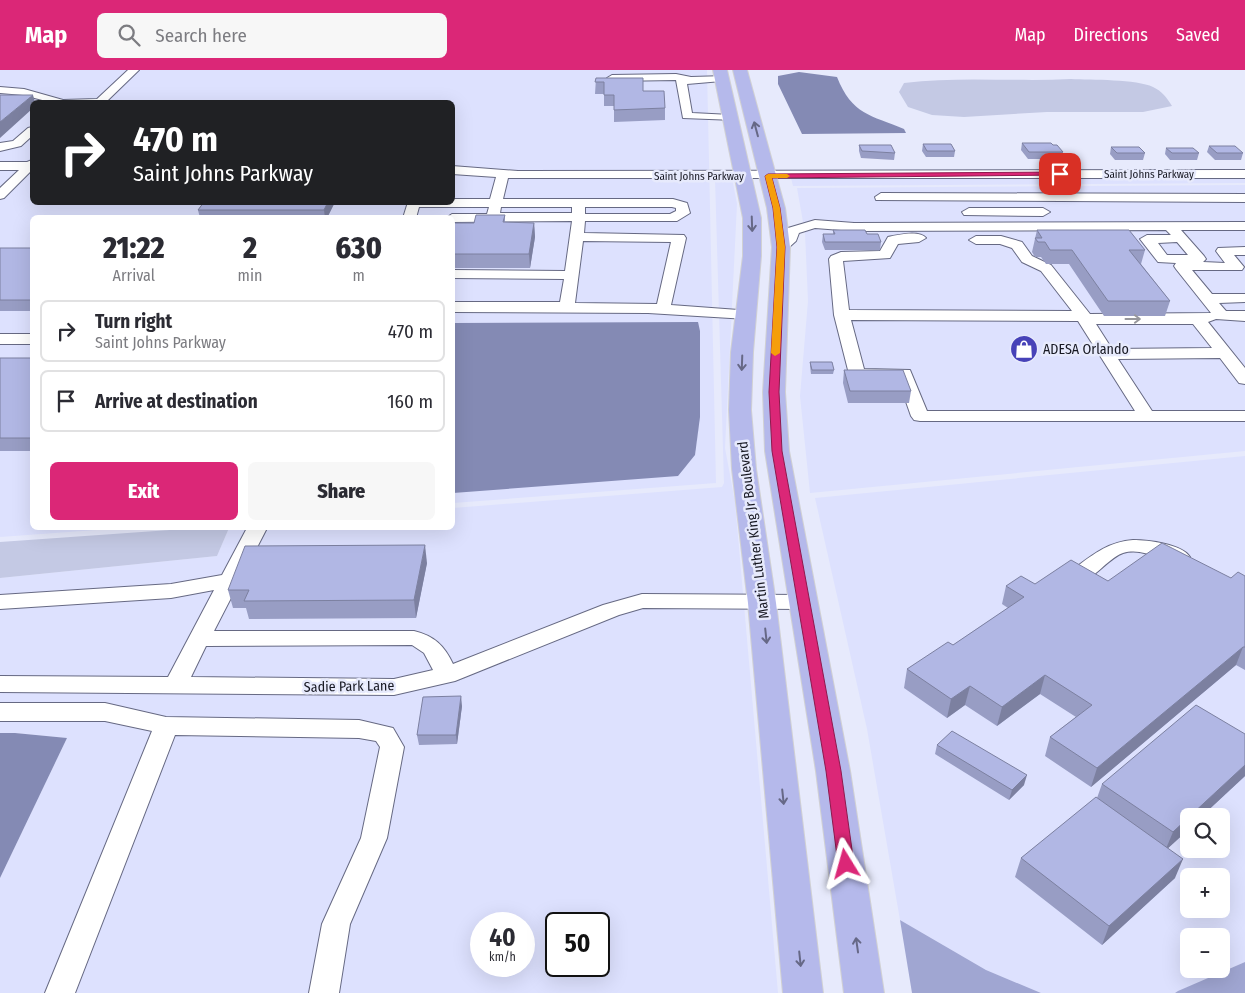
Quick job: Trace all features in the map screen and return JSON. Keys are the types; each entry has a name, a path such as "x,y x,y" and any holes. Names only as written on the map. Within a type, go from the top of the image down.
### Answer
{"main road":[{"path":"740,70 776,208 781,247 774,392 777,451 833,771 864,993"},
{"path":"721,74 735,82 741,102 750,107"},
{"name":"Martin Luther King Jr Boulevard","path":"721,74 752,218 752,256 742,352 740,420 744,469 762,603 803,993"},
{"path":"747,311 778,299"}],"street":[{"path":"101,100 134,70"},
{"path":"721,74 681,80 687,116 731,118"},
{"path":"612,78 676,77 687,80"},
{"path":"0,90 24,92 53,100"},
{"path":"0,147 17,144 30,132"},
{"path":"0,166 30,165"},
{"path":"0,194 30,167"},
{"name":"Saint Johns Parkway","path":"455,170 503,174 744,176 1245,174"},
{"path":"503,174 493,215 504,218"},
{"path":"871,176 887,210"},
{"path":"881,197 1245,198"},
{"path":"455,203 673,203 682,206 683,213 672,218 455,218"},
{"path":"567,307 579,203"},
{"path":"969,212 1058,212"},
{"path":"781,247 791,238 793,231 801,226 885,255 893,240 900,238 1010,241 1017,244 1028,259 1046,268 1084,317 1147,416"},
{"path":"1245,226 895,226 848,242 841,256 836,259 835,264 842,315 857,374 904,374 920,416 1245,416"},
{"path":"1170,226 1182,239"},
{"path":"576,237 679,238 664,309"},
{"path":"1222,316 1181,266 1238,266 1223,251 1245,251"},
{"path":"455,274 571,275"},
{"path":"1207,299 1245,298"},
{"path":"455,307 567,307 747,311"},
{"path":"842,315 1197,319 1245,316"},
{"path":"1197,319 1245,379"},
{"path":"0,339 30,339"},
{"path":"1107,354 1224,353"},
{"path":"175,685 257,530"},
{"path":"1078,576 1107,553 1125,547 1148,546 1164,550 1200,567"},
{"path":"0,602 172,591 231,580"},
{"name":"Sadie Park Lane","path":"0,684 394,687 447,675 611,610 642,601 804,602"},
{"path":"200,638 414,638 427,642 434,650 447,675"},
{"path":"0,712 105,712 166,726 359,729 384,734 392,747 374,838 336,924 324,993"},
{"path":"60,993 166,726"}],"shaded area":[{"path":"0,70 707,70 716,483 455,503 455,215 30,215 30,530 96,530 0,537"},
{"path":"799,72 837,77 843,90 856,106 872,116 904,129 906,133 802,134 778,84 778,76"},
{"path":"1071,79 1125,81 1146,84 1159,91 1172,106 1143,112 1047,112 964,117 932,115 908,107 899,92 904,83 925,81"},
{"path":"1245,176 1245,183 793,186 791,178"},
{"path":"715,178 732,178 737,204 725,448 735,502 778,993 0,993 0,878 67,738 0,733 0,578 217,556 228,530 455,530 455,508 722,487 724,483"},
{"name":"ADESA Orlando","path":"1245,185 1245,451 810,493 800,396 808,301 805,233 797,188"},
{"path":"698,322 700,331 700,417 695,455 678,476 455,493 455,323"},
{"path":"1245,456 1245,962 1230,969 1230,928 1180,928 1180,978 1209,978 1175,993 1041,993 986,970 900,920 867,729 815,498"},
{"path":"170,530 228,530 217,556 0,578 0,542"},
{"path":"0,733 67,738 0,878"},
{"path":"900,920 986,970 1041,993 912,993"},
{"path":"1245,962 1245,993 1175,993 1208,978 1230,978 1230,968"}],"building":[{"path":"596,78 643,78 643,91 664,91 665,108 614,110 614,95 604,95 604,82 595,82"},
{"path":"0,95 33,95 0,122"},
{"path":"1022,143 1051,143 1057,145 1063,152 1029,152"},
{"path":"923,144 951,144 955,151 927,151"},
{"path":"859,145 891,145 895,153 862,151"},
{"path":"1209,146 1235,146 1243,153 1217,153"},
{"path":"1111,147 1139,147 1145,153 1117,153"},
{"path":"1166,148 1193,148 1199,153 1172,153"},
{"path":"202,205 326,205 324,210 198,210"},
{"path":"476,215 505,215 503,222 534,223 529,254 455,254 455,223 474,223"},
{"path":"833,230 865,230 867,234 878,234 881,242 825,242 823,234 835,234"},
{"path":"1037,230 1129,230 1145,250 1129,250 1170,301 1108,301 1072,250 1050,250 1045,242 1038,242 1035,238 1042,238"},
{"path":"0,248 30,248 30,300 0,300"},
{"path":"0,358 30,358 30,438 0,438"},
{"path":"810,362 832,362 834,370 812,370"},
{"path":"844,370 903,370 911,391 850,391"},
{"path":"1162,543 1231,578 1238,572 1245,576 1245,647 1097,768 1050,737 1092,705 1045,675 1002,707 970,686 951,699 907,669 948,642 953,645 1024,597 1006,586 1021,576 1035,584 1071,560 1108,581"},
{"path":"425,545 414,600 244,601 249,590 228,590 245,546"},
{"path":"461,696 456,735 417,735 423,697"},
{"path":"1196,705 1245,734 1245,765 1199,808 1180,808 1180,825 1173,832 1102,784"},
{"path":"952,731 1027,775 1012,790 937,745"},
{"path":"1096,797 1183,859 1109,926 1021,858"}],"slow traffic":[{"path":"775,353 781,247 776,208 768,176 787,176"}],"place":[{"name":"ADESA Orlando","path":"1024,349"}],"route":[{"path":"846,864 833,771 777,451 774,392 781,247 776,208 768,176 1060,174"}]}
